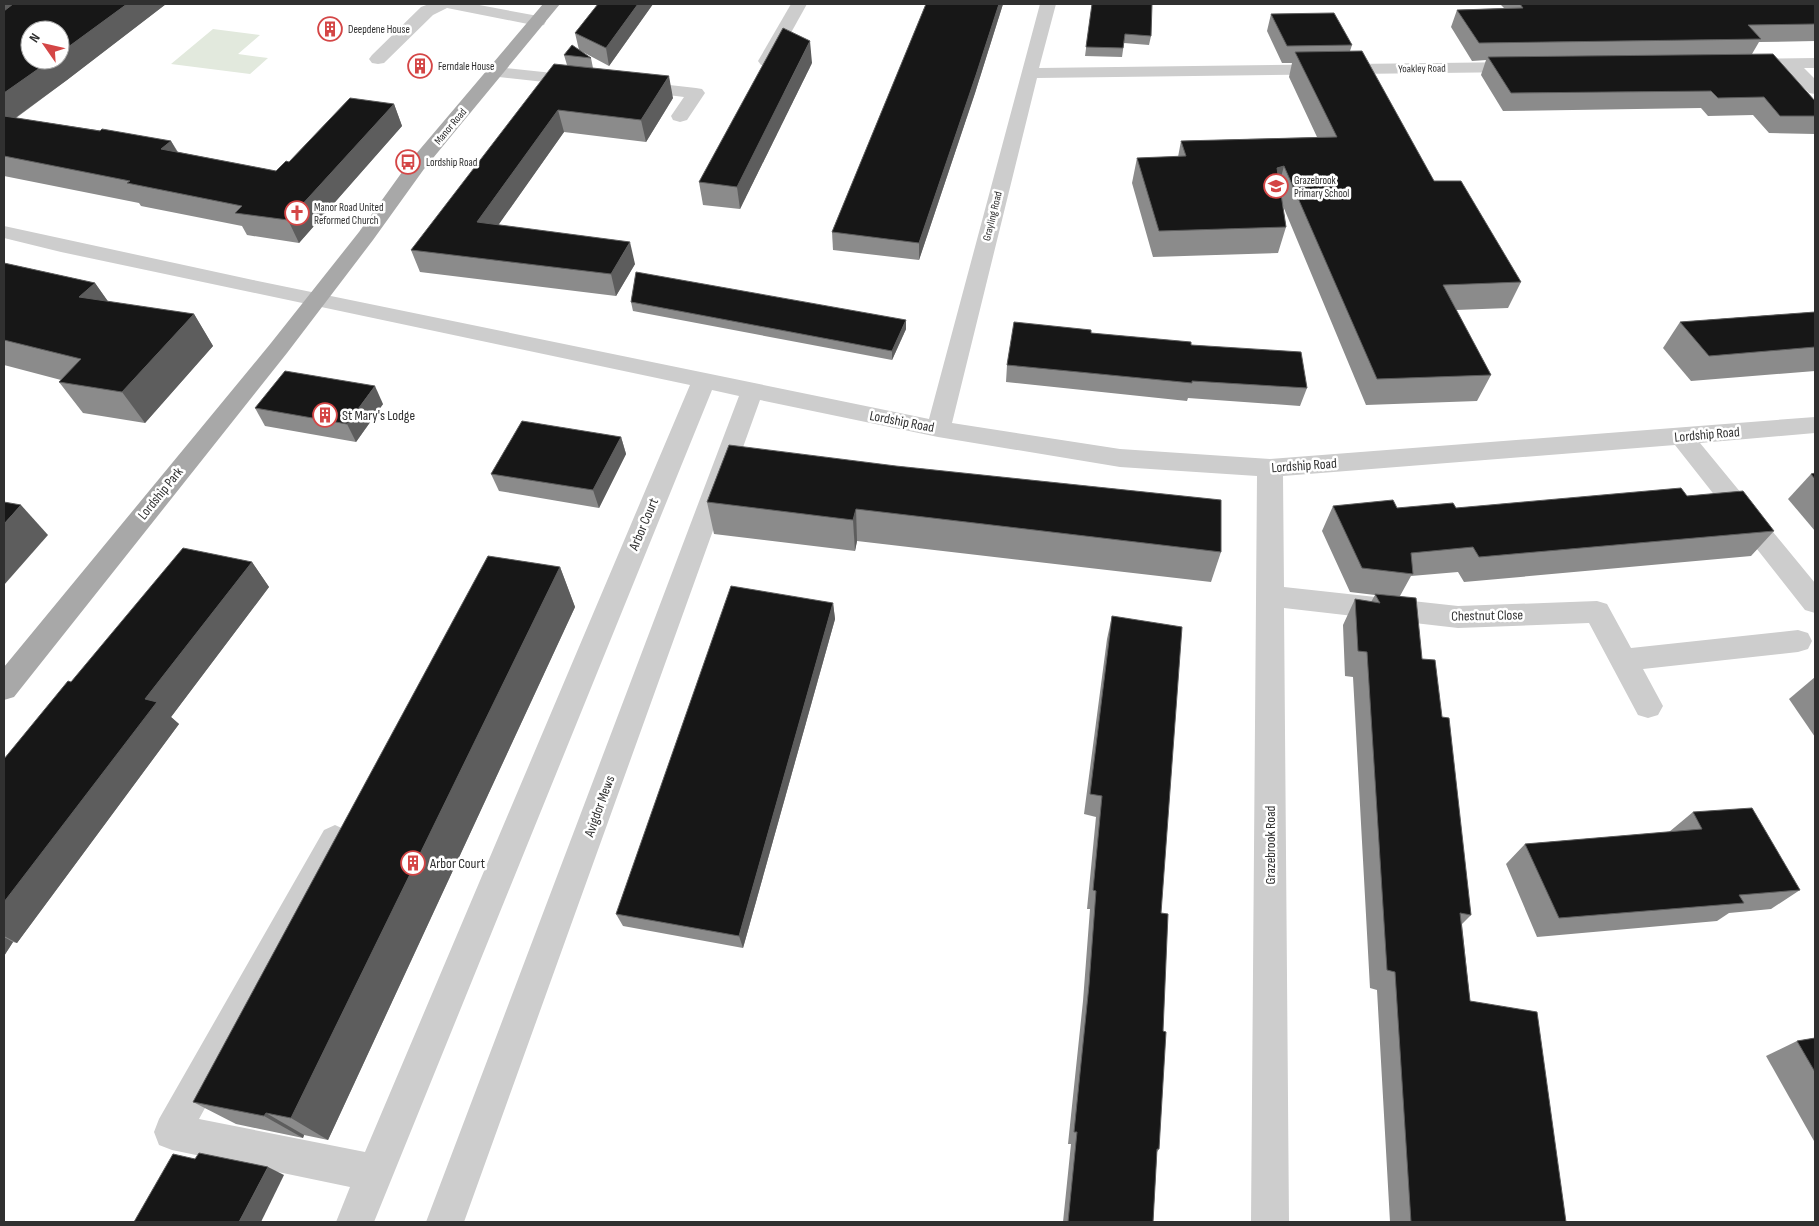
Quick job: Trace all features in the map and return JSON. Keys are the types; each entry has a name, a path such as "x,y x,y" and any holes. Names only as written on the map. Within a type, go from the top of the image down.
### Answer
{"main road":[{"name":"Manor Road","path":"316,299 366,236 417,164 552,4"},
{"name":"Lordship Park","path":"4,688 279,348 316,299"}],"street":[{"path":"378,59 427,11 442,4"},
{"path":"450,4 538,20"},
{"path":"758,78 799,4"},
{"name":"Grayling Road","path":"938,429 1028,73 1048,4"},
{"path":"1789,63 1815,89"},
{"path":"1732,64 1815,63"},
{"name":"Yoakley Road","path":"1028,73 1537,67"},
{"path":"496,72 600,83"},
{"path":"620,85 696,93 680,116"},
{"name":"Lordship Road","path":"4,232 62,246 938,429 1120,458 1270,468 1682,437 1815,425"},
{"name":"Arbor Court","path":"355,1222 704,380"},
{"name":"Avigdor Mews","path":"445,1222 752,391"},
{"path":"1682,437 1815,602"},
{"name":"Grazebrook Road","path":"1270,468 1270,1222"},
{"name":"Chestnut Close","path":"1270,596 1458,617 1598,612 1648,706"},
{"path":"1623,660 1798,641"},
{"path":"350,813 172,1132 374,1173"}],"shaded area":[{"path":"213,29 260,35 238,54 268,58 250,74 171,64"}],"building":[{"path":"13,4 127,4 70,46 70,20 20,20 20,70 37,70 4,93 4,11"},
{"path":"598,4 638,4 606,48 575,33"},
{"path":"926,4 999,4 919,243 832,232"},
{"path":"1092,4 1152,4 1151,36 1125,34 1123,48 1086,47"},
{"path":"1520,4 1815,4 1815,24 1748,25 1761,39 1479,43 1457,10 1523,8"},
{"path":"1334,13 1352,45 1287,46 1271,14"},
{"path":"783,28 810,41 737,187 699,182"},
{"path":"572,45 591,58 564,55"},
{"path":"1362,51 1434,181 1461,181 1521,282 1443,285 1491,375 1377,379 1284,166 1277,168 1286,227 1159,231 1137,158 1186,156 1181,141 1337,137 1295,52"},
{"path":"1773,54 1815,101 1815,116 1780,116 1764,97 1718,98 1711,91 1511,93 1488,57"},
{"path":"554,64 669,76 641,120 558,110 477,222 630,242 611,274 411,250"},
{"path":"350,98 394,104 288,220 235,213 242,206 4,156 4,116 100,131 102,129 171,141 161,149 276,171 286,161 289,162"},
{"path":"4,263 95,283 79,297 194,314 122,392 59,382 81,359 4,340"},
{"path":"636,272 906,320 892,351 631,302"},
{"path":"1815,312 1815,347 1709,356 1680,322"},
{"path":"1014,322 1091,330 1091,333 1191,342 1191,345 1301,352 1307,388 1192,381 1192,383 1007,365"},
{"path":"285,371 375,386 347,424 255,408"},
{"path":"522,421 621,437 593,490 491,474"},
{"path":"729,445 896,466 1221,500 1221,552 856,509 853,520 707,502"},
{"path":"1681,488 1687,496 1743,491 1774,531 1479,557 1473,547 1411,553 1413,574 1362,568 1333,506 1393,500 1397,508 1453,503 1456,508"},
{"path":"4,502 21,505 4,524"},
{"path":"183,548 252,562 145,699 157,702 4,902 4,759 68,681 71,682"},
{"path":"488,556 560,567 291,1118 266,1113 264,1116 193,1102"},
{"path":"731,586 833,603 739,936 616,914"},
{"path":"1375,594 1416,598 1422,659 1435,660 1442,717 1449,718 1471,915 1460,913 1470,1001 1537,1012 1566,1222 1411,1222 1395,972 1387,970 1367,652 1358,651 1355,599 1380,603"},
{"path":"1112,616 1182,627 1161,913 1168,914 1163,1031 1166,1032 1159,1149 1157,1149 1153,1222 1068,1222 1077,1132 1074,1132 1089,985 1096,891 1093,890 1102,796 1090,794"},
{"path":"1752,808 1800,890 1739,895 1744,903 1559,918 1525,844 1702,829 1693,812"},
{"path":"1815,1038 1815,1072 1797,1041"},
{"path":"199,1153 268,1167 239,1222 134,1222 173,1154 195,1159"}],"place":[{"name":"Deepdene House","path":"330,29"},
{"name":"Ferndale House","path":"420,66"},
{"name":"Lordship Road","path":"408,162"},
{"name":"Grazebrook Primary School","path":"1276,186"},
{"name":"Manor Road United Reformed Church","path":"297,213"},
{"name":"St Mary's Lodge","path":"325,415"},
{"name":"Arbor Court","path":"413,863"}]}
